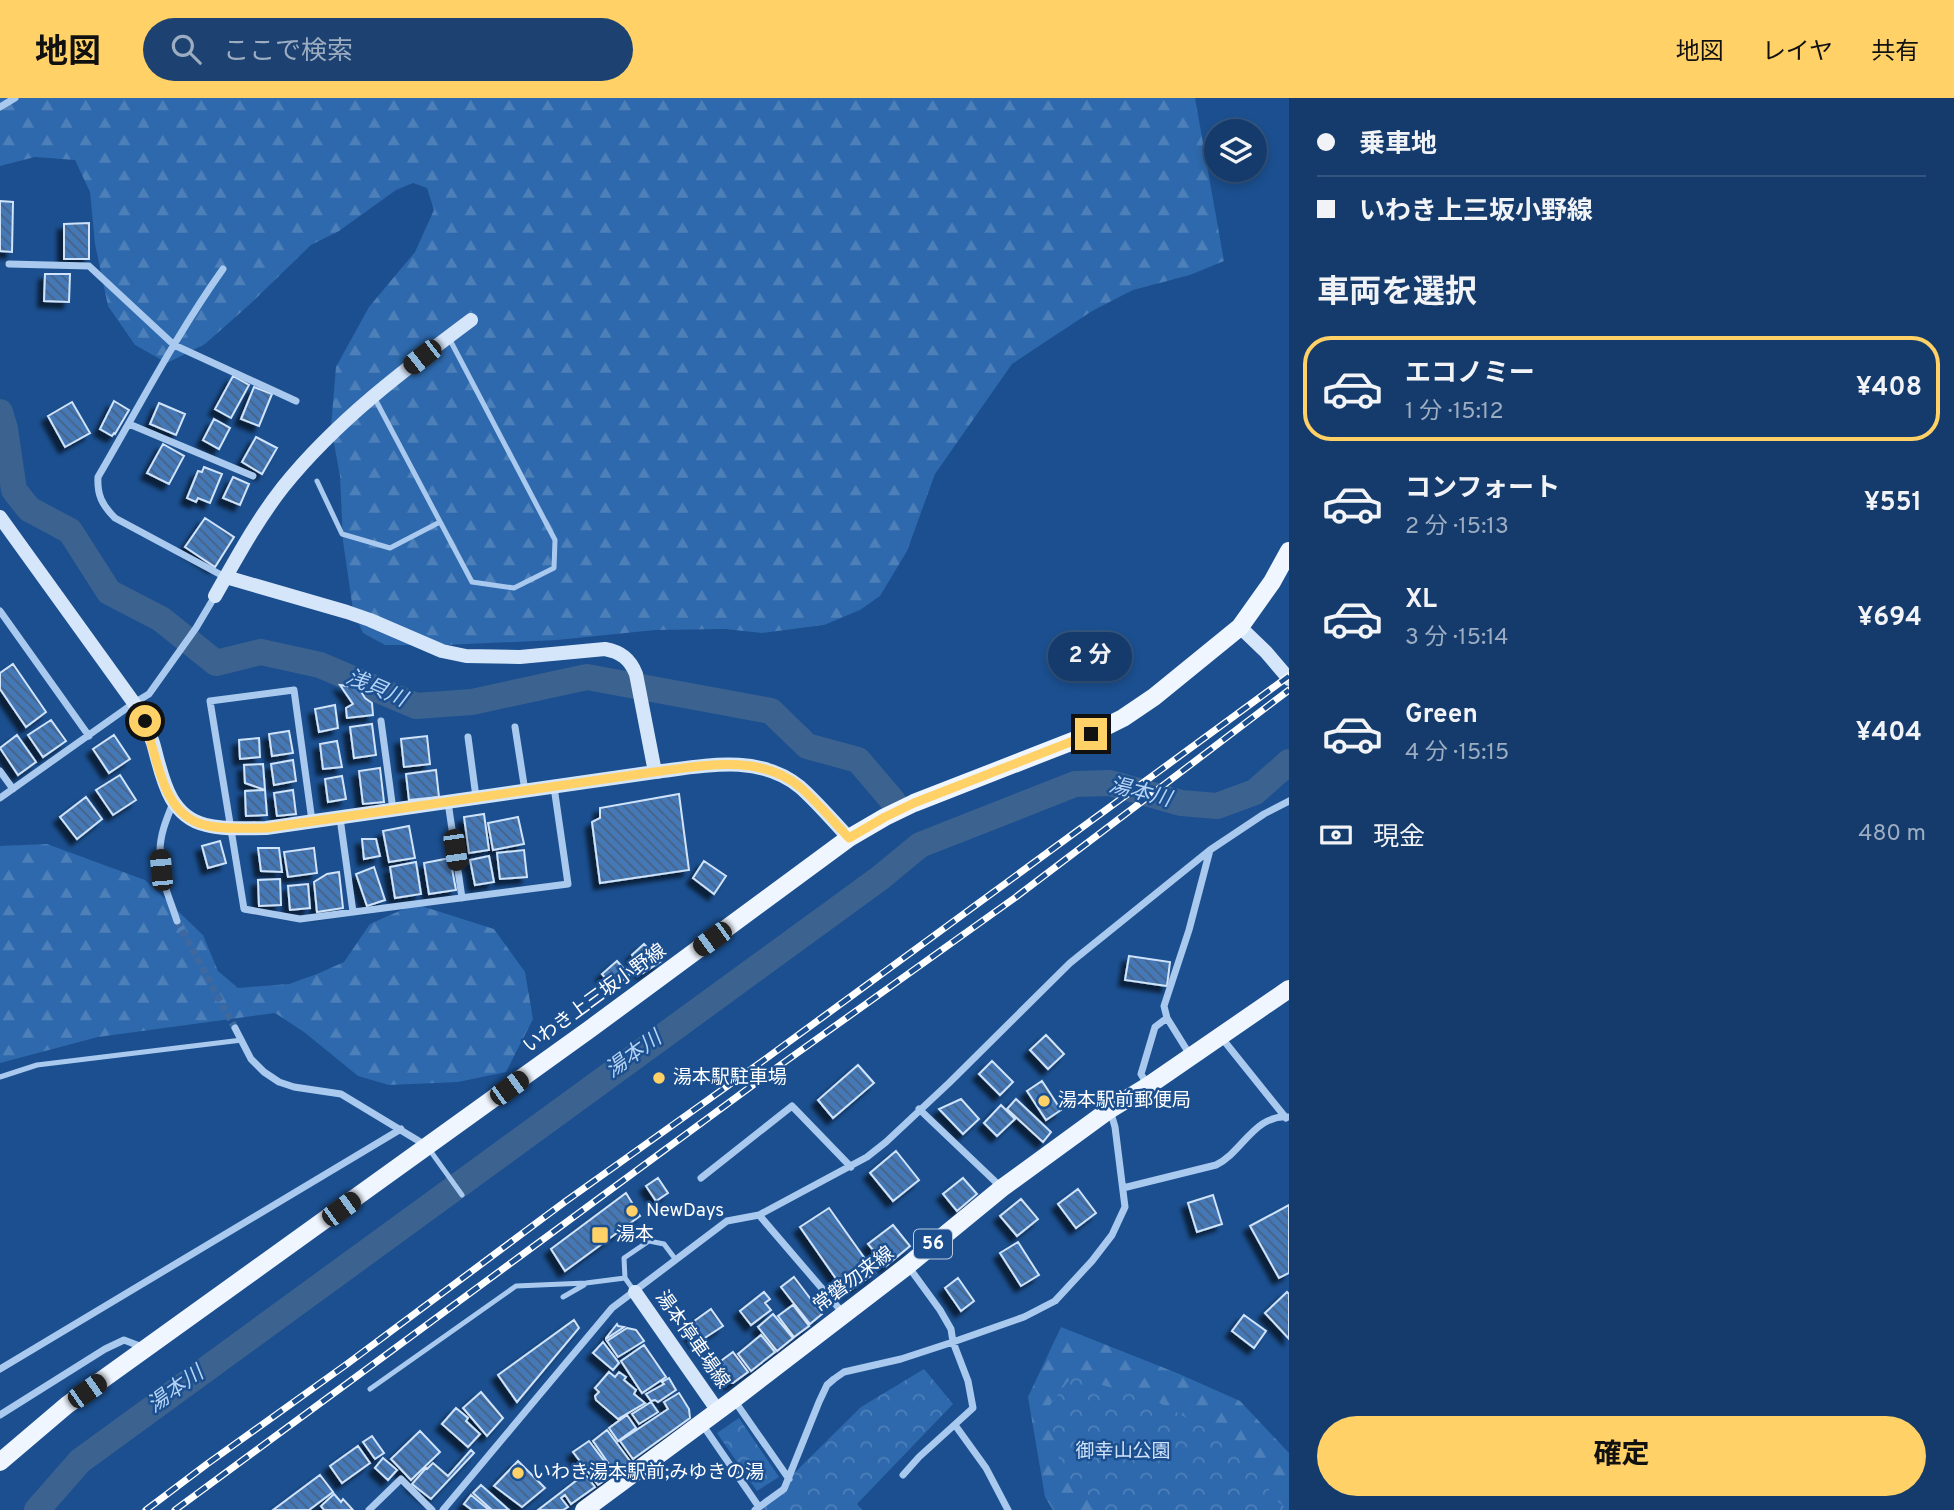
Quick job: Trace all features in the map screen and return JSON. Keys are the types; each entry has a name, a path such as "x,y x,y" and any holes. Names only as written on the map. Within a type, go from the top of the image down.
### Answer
{"main road":[{"name":"いわき上三坂小野線","path":"0,1462 67,1405 590,1029 849,838 914,803 1091,734 1123,718 1154,697 1240,627 1272,582 1289,551"},
{"name":"常磐勿来線","path":"584,1510 908,1266 1002,1188 1109,1110 1289,989"}],"street":[{"path":"0,107 15,98"},
{"path":"9,264 89,266 174,345 296,401"},
{"path":"223,269 196,307 99,477 99,498 104,507 115,518 226,577 347,612 442,651 466,656 520,657 605,649 617,651 626,657 636,674 654,772"},
{"path":"0,798 149,694 196,628 255,527 283,487 341,425 471,320"},
{"path":"129,424 253,476"},
{"path":"0,517 145,721 162,780 173,803 187,817 204,825 266,828 654,772 738,764 762,767 784,776 800,788 849,838"},
{"path":"0,611 89,736"},
{"path":"1240,627 1289,679"},
{"path":"312,822 294,690 210,701 244,909 300,919 568,884 554,786"},
{"path":"381,721 393,810"},
{"path":"515,727 525,791"},
{"path":"468,737 476,798"},
{"path":"0,771 13,789"},
{"path":"443,1510 612,1308 727,1221 759,1215 867,1157 949,1083 1070,963 1210,850 1289,801"},
{"path":"448,802 462,898"},
{"path":"173,803 159,852 161,870 177,921"},
{"path":"340,818 353,912"},
{"path":"1191,1055 1167,1018 1164,1006 1189,930 1210,850"},
{"path":"1148,1086 1141,1074 1155,1027 1167,1018"},
{"path":"235,1028 251,1059 279,1082 341,1094 428,1146"},
{"path":"1220,1036 1287,1118"},
{"path":"701,1178 792,1106 851,1167"},
{"path":"919,1109 1002,1188"},
{"path":"701,1423 757,1509 783,1489 827,1385 844,1372 901,1359 953,1342 1024,1317 1055,1301 1112,1236 1125,1207 1115,1127 1109,1110"},
{"path":"1123,1188 1216,1165 1225,1161 1252,1131 1273,1119 1287,1118"},
{"path":"0,1369 401,1129"},
{"path":"759,1215 843,1314"},
{"path":"903,1475 973,1408 968,1381 953,1342 951,1329 908,1266"},
{"name":"湯本停車場線","path":"635,1292 718,1411"},
{"path":"0,1415 105,1349 124,1340 147,1349"},
{"path":"734,1399 789,1479"},
{"path":"955,1425 986,1468 1008,1510"},
{"path":"369,1510 401,1479 432,1510"}],"lane":[{"path":"374,396 472,582 514,588 554,568 555,540 448,337"},
{"path":"317,481 342,534 390,548 440,522"},
{"path":"0,1077 37,1065 242,1040"},
{"path":"428,1146 461,1195"},
{"path":"635,1292 625,1278 624,1258 649,1241 664,1244 676,1260"},
{"path":"370,1390 516,1286 586,1283 625,1278"},
{"path":"563,1297 586,1283"}],"green space":[{"path":"0,98 1195,98 1204,149 1204,182 1210,182 1224,261 1190,275 1133,290 1092,311 1012,364 935,474 907,551 880,596 860,610 824,625 762,633 725,629 655,630 557,640 385,645 363,633 353,610 343,541 340,476 331,427 336,367 369,307 415,252 434,210 427,188 413,183 396,190 339,231 311,245 205,344 167,363 135,345 108,306 95,244 90,192 75,160 35,157 0,166"},
{"path":"47,844 145,880 203,935 218,971 238,988 289,984 344,962 370,924 415,904 494,929 525,972 533,1019 506,1072 458,1082 389,1085 358,1076 304,1032 275,1013 98,1037 0,1063 0,846"},
{"path":"1061,1327 1240,1401 1289,1453 1289,1510 1053,1510 1045,1497 1028,1397"},
{"path":"924,1369 953,1404 857,1504 862,1510 757,1510 861,1407"},
{"name":"御幸山公園","path":"1072,1376 1156,1401 1250,1453 1274,1499 1289,1510 1099,1510 1063,1476 1047,1409"},
{"path":"739,1418 779,1477 757,1491 717,1433"}],"building":[{"path":"0,201 13,202 12,252 0,251"},
{"path":"89,223 89,259 64,259 64,224"},
{"path":"45,274 70,274 69,302 44,301"},
{"path":"233,376 249,385 231,418 215,409"},
{"path":"254,387 272,394 259,426 241,419"},
{"path":"114,401 129,410 112,436 100,429"},
{"path":"72,402 90,433 65,447 48,416"},
{"path":"159,403 185,414 176,435 150,424"},
{"path":"214,419 230,428 219,449 203,440"},
{"path":"256,437 277,448 262,474 242,462"},
{"path":"163,444 184,456 169,484 147,473"},
{"path":"204,467 222,474 210,503 198,498 196,502 187,498 198,471 202,472"},
{"path":"233,477 249,484 240,505 223,498"},
{"path":"205,518 234,537 215,567 185,547"},
{"path":"13,664 46,712 26,727 0,689 0,673"},
{"path":"340,685 359,688 372,703 373,715 347,718 346,708 353,704"},
{"path":"335,705 338,728 319,732 315,709"},
{"path":"51,720 66,741 43,757 28,735"},
{"path":"372,724 376,755 354,758 350,727"},
{"path":"289,731 293,753 272,756 269,734"},
{"path":"17,735 36,762 18,775 0,748"},
{"path":"114,735 130,759 109,773 93,749"},
{"path":"427,736 430,764 404,767 401,739"},
{"path":"259,738 260,757 240,759 239,740"},
{"path":"337,741 342,767 323,769 320,744"},
{"path":"293,760 296,781 274,785 271,764"},
{"path":"263,764 265,790 245,783 244,765"},
{"path":"380,768 384,802 363,804 359,771"},
{"path":"436,770 439,797 409,800 406,774"},
{"path":"120,775 136,800 113,815 96,790"},
{"path":"342,776 346,799 328,802 325,779"},
{"path":"265,790 267,815 246,816 245,791"},
{"path":"293,790 296,814 277,816 274,793"},
{"path":"679,794 689,870 600,883 592,822 600,818 600,808"},
{"path":"86,797 102,819 77,839 60,817"},
{"path":"484,814 489,850 469,853 464,817"},
{"path":"518,817 524,844 493,850 488,823"},
{"path":"409,826 415,858 389,862 383,831"},
{"path":"362,839 376,839 380,856 364,859"},
{"path":"220,841 226,863 208,868 202,846"},
{"path":"258,848 279,848 282,872 261,871"},
{"path":"314,848 317,873 288,877 284,852"},
{"path":"524,850 527,877 500,879 497,853"},
{"path":"489,856 494,882 475,885 470,860"},
{"path":"450,858 456,890 429,894 424,863"},
{"path":"704,861 726,876 714,894 693,878"},
{"path":"416,862 421,894 395,898 390,867"},
{"path":"374,867 385,900 367,906 356,874"},
{"path":"339,872 343,908 317,912 314,882 327,874"},
{"path":"280,879 281,905 259,906 258,880"},
{"path":"308,884 310,908 290,910 288,886"},
{"path":"644,944 660,962 643,973 632,955"},
{"path":"1129,956 1170,962 1167,986 1125,980"},
{"path":"617,961 629,975 614,988 602,974"},
{"path":"1046,1035 1064,1054 1048,1069 1030,1050"},
{"path":"992,1061 1013,1082 1000,1095 979,1074"},
{"path":"858,1065 874,1083 833,1118 818,1100"},
{"path":"1042,1081 1061,1110 1046,1120 1027,1091"},
{"path":"961,1099 979,1119 963,1134 939,1109"},
{"path":"1016,1099 1051,1132 1043,1142 1007,1109"},
{"path":"1001,1105 1015,1119 997,1136 984,1123"},
{"path":"896,1151 919,1180 893,1201 870,1173"},
{"path":"658,1178 668,1193 656,1201 646,1186"},
{"path":"963,1178 977,1194 957,1211 943,1194"},
{"path":"1078,1189 1096,1213 1076,1228 1058,1204"},
{"path":"626,1193 640,1216 565,1271 551,1249"},
{"path":"1213,1195 1222,1224 1197,1232 1188,1203"},
{"path":"1021,1199 1038,1219 1017,1236 1000,1216"},
{"path":"1289,1205 1289,1273 1279,1278 1250,1226"},
{"path":"829,1208 875,1273 846,1293 800,1227"},
{"path":"893,1225 910,1246 886,1266 868,1244"},
{"path":"1018,1242 1039,1275 1021,1286 1000,1253"},
{"path":"794,1277 822,1314 810,1324 781,1287"},
{"path":"958,1278 974,1301 961,1311 945,1288"},
{"path":"764,1292 770,1299 765,1303 771,1310 751,1325 740,1311"},
{"path":"1287,1292 1289,1294 1289,1339 1265,1313"},
{"path":"793,1305 809,1326 794,1337 778,1316"},
{"path":"711,1309 723,1326 697,1343 686,1327"},
{"path":"773,1314 793,1338 777,1351 758,1327"},
{"path":"1244,1315 1266,1331 1254,1348 1232,1331"},
{"path":"574,1320 579,1328 517,1402 498,1375"},
{"path":"617,1324 624,1327 606,1339 606,1338"},
{"path":"627,1328 636,1330 644,1341 618,1357 607,1341"},
{"path":"761,1335 775,1352 751,1371 738,1354"},
{"path":"603,1342 619,1363 613,1370 593,1353"},
{"path":"644,1345 666,1377 642,1393 621,1361"},
{"path":"733,1352 748,1372 733,1383 724,1382 714,1366"},
{"path":"609,1372 615,1377 619,1372 626,1377 624,1380 636,1390 634,1394 645,1403 618,1419 596,1400 595,1396 599,1392 595,1388"},
{"path":"669,1378 676,1390 658,1402 651,1401 646,1394"},
{"path":"481,1392 503,1418 487,1436 463,1408"},
{"path":"679,1393 689,1409 690,1418 633,1459 620,1441 668,1409 664,1402"},
{"path":"651,1402 658,1412 639,1424 632,1414"},
{"path":"456,1408 480,1434 468,1447 442,1424"},
{"path":"627,1415 636,1428 618,1441 609,1428"},
{"path":"607,1430 630,1461 615,1473 593,1441"},
{"path":"420,1431 440,1452 411,1480 391,1459"},
{"path":"372,1436 384,1453 375,1459 363,1442"},
{"path":"589,1441 614,1474 598,1485 573,1452"},
{"path":"358,1446 370,1463 342,1483 330,1466"},
{"path":"471,1450 474,1453 431,1499 412,1484 433,1463 448,1476"},
{"path":"383,1458 397,1470 388,1480 375,1468"},
{"name":"いわき湯本駅前;みゆきの湯","path":"518,1461 545,1488 522,1507 494,1486"},
{"path":"585,1474 595,1487 571,1504 565,1495 561,1498 568,1507 563,1510 538,1510"},
{"path":"320,1475 333,1492 309,1510 273,1510"},
{"path":"481,1485 509,1510 492,1510 473,1493"},
{"path":"334,1494 353,1510 324,1510 321,1506"},
{"path":"471,1495 489,1510 472,1510 464,1504"}],"waterway":[{"name":"浅貝川","path":"0,412 14,490 29,509 70,531 109,592 161,619 216,663 261,652 320,665 416,706 472,702 587,677 771,711 807,746 858,760 893,801"},
{"name":"湯本川","path":"37,1510 80,1461 880,878 920,845 1075,784 1110,783 1181,803 1217,806 1255,792 1289,762"}],"tunnel":[{"path":"177,921 235,1028"}],"railway":[{"path":"146,1510 1289,676"},
{"path":"175,1510 772,1071 1016,897 1289,690"}],"place":[{"name":"湯本駅駐車場","path":"659,1078"},
{"name":"湯本駅前郵便局","path":"1044,1101"},
{"name":"NewDays","path":"632,1211"},
{"name":"湯本","path":"600,1235"},
{"name":"いわき湯本駅前;みゆきの湯","path":"518,1473"}],"route":[{"path":"145,721 162,780 173,803 187,817 204,825 266,828 654,772 738,764 762,767 784,776 800,788 849,838 914,803 1091,734"}]}
